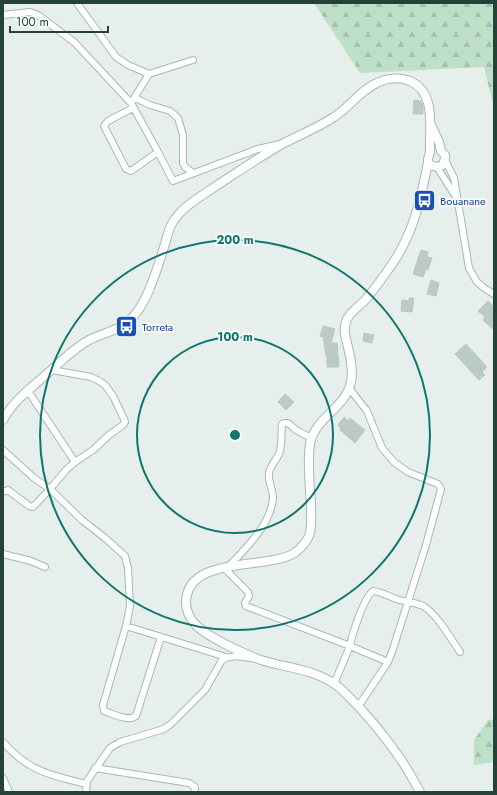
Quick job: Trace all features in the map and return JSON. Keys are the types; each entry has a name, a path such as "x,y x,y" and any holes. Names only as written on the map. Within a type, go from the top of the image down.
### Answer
{"street":[{"path":"77,3 116,57 128,65 149,74 193,60"},
{"path":"3,15 30,12 38,15 74,42 133,103 173,181 258,149 284,143"},
{"path":"149,74 133,103 108,121 104,126 126,169 131,171 158,152"},
{"path":"3,420 13,405 87,341 120,327 134,316 146,296 169,229 177,215 205,193 284,143 331,119 344,110 370,86 388,79 403,79 417,86 423,91 429,106 431,124 430,152 428,159 459,202"},
{"path":"133,103 150,105 170,111 176,115 182,129 183,163 185,167 193,173"},
{"path":"431,124 439,142 441,151 445,155 445,160 454,178 469,268 477,282 494,294"},
{"path":"430,152 436,150 441,151"},
{"path":"433,165 443,165 445,160"},
{"path":"420,792 398,755 372,722 334,684 320,676 308,672 259,659 218,640 194,624 186,602 188,591 192,584 205,574 226,567 273,561 283,558 297,551 305,543 309,536 311,525 309,461 312,438 319,426 344,399 349,388 351,369 344,329 347,320 352,312 376,287 406,242 416,214 426,176 433,165"},
{"path":"3,492 8,490 33,507 66,470 93,450 112,431 123,425 125,422 114,396 99,380 91,377 52,370"},
{"path":"349,388 367,411 382,448 394,462 408,472 438,484 441,487 441,492 396,643 388,662 358,707"},
{"path":"28,391 75,462"},
{"path":"226,567 255,538 270,510 273,497 270,471 280,452 282,424 284,422 312,438"},
{"path":"3,450 34,478 50,489 82,520 106,538 125,556 128,563 130,606 126,626 102,707 104,711 128,718 134,718 137,714 161,637"},
{"path":"3,554 31,561 45,567"},
{"path":"226,567 248,592 249,596 245,604 246,606 388,662"},
{"path":"334,684 370,592 373,591 377,591 396,599 418,604 426,608 435,616 460,652"},
{"path":"126,626 226,657 233,656 259,659"},
{"path":"86,792 86,784 107,751 120,742 164,729 171,724 205,690 222,660 226,657"},
{"path":"3,742 18,757 40,771 86,784"},
{"path":"95,768 188,783 195,787 195,792"},
{"path":"3,778 6,790"}],"green space":[{"path":"314,3 494,3 494,108 484,67 360,73"},
{"path":"494,719 494,763 474,765 474,740 488,720"}],"building":[{"path":"414,100 421,101 423,106 423,114 413,114"},
{"path":"421,250 428,252 427,257 432,258 428,270 426,269 423,277 413,274"},
{"path":"431,280 439,283 436,296 427,294"},
{"path":"409,298 414,298 412,312 401,311 402,300 409,301"},
{"path":"488,301 494,307 494,330 483,320 485,317 478,311"},
{"path":"323,326 335,329 331,343 337,343 339,367 327,367 327,355 323,337 320,336"},
{"path":"364,333 374,335 372,343 363,341"},
{"path":"466,344 487,367 482,372 485,375 479,380 455,354"},
{"path":"285,394 294,402 286,410 278,402"},
{"path":"344,417 348,421 350,418 365,430 355,443 340,430 341,428 338,425"}],"place":[{"name":"Bouanane","path":"424,201"},
{"name":"Torreta","path":"126,327"}]}
